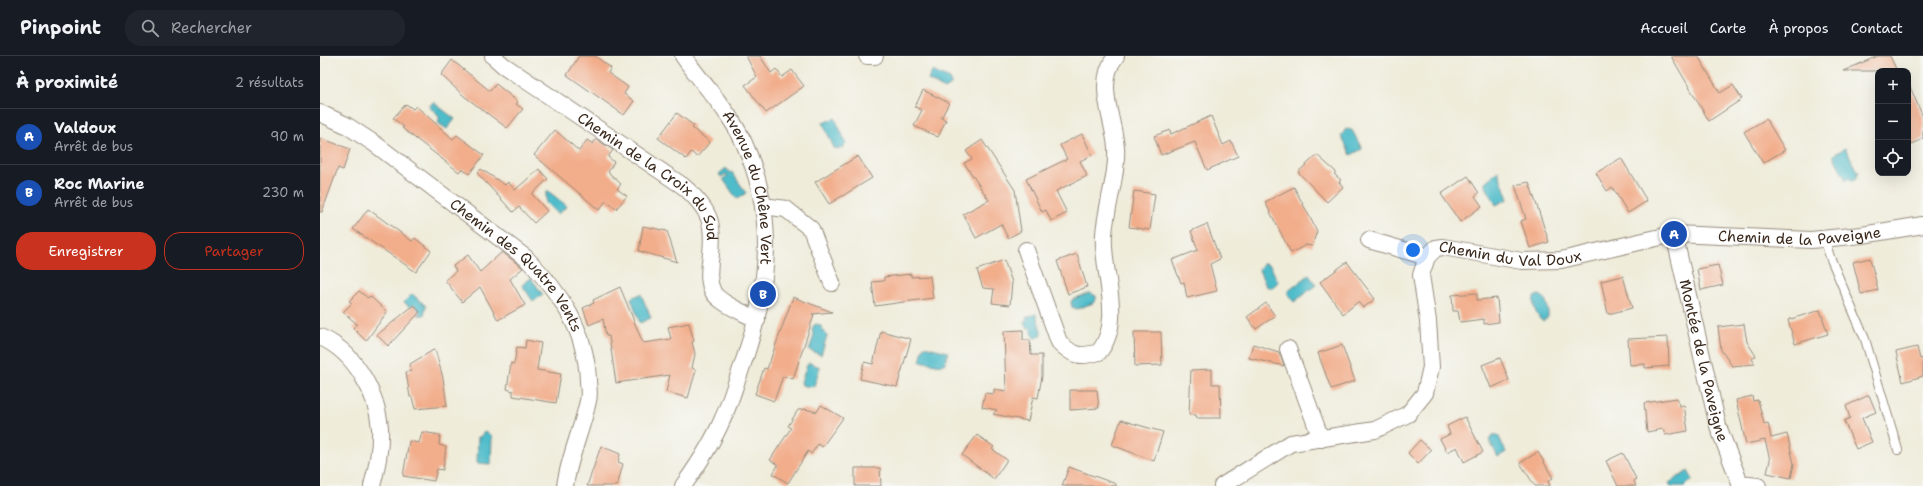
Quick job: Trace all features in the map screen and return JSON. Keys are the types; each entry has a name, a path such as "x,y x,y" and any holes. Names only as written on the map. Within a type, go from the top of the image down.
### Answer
{"street":[{"name":"Chemin de la Croix du Sud","path":"493,56 502,65 684,186 698,199 710,216 712,231 709,277 713,293 726,303 757,320"},
{"name":"Avenue du Chêne Vert","path":"683,56 724,108 743,142 757,177 766,239 763,294 757,320 723,419 701,460 684,486"},
{"path":"867,56 875,56"},
{"path":"1026,250 1059,342 1068,351 1078,356 1099,352 1106,343 1110,324 1110,296 1104,236 1116,148 1106,90 1106,76 1111,63 1116,56"},
{"name":"Chemin des Quatre Vents","path":"320,113 346,125 375,144 526,258 544,276 560,298 584,344 589,398 567,474 565,486"},
{"path":"762,206 786,209 811,229 832,283"},
{"name":"Chemin de la Paveigne","path":"1674,234 1811,240 1862,235 1923,225"},
{"name":"Chemin du Val Doux","path":"1222,486 1291,443 1375,430 1408,414 1425,393 1431,367 1428,321 1421,275 1427,257 1436,248 1443,247 1522,261 1561,260 1674,234"},
{"name":"Montée de la Paveigne","path":"1674,234 1718,426 1740,485"},
{"path":"1369,240 1427,257"},
{"path":"320,337 345,352 358,369 373,395 380,428 377,470 372,486"},
{"path":"1288,349 1321,439"},
{"path":"1740,485 1758,486"}],"lane":[{"path":"1824,238 1830,257 1865,340 1898,450"}],"water":[{"path":"932,71 950,79 951,85 945,89 928,80"},
{"path":"433,102 455,119 447,129 438,123 439,118 436,112 429,107"},
{"path":"835,118 846,143 843,148 839,149 834,148 823,123"},
{"path":"1346,129 1352,130 1362,149 1351,155 1341,136"},
{"path":"1845,148 1859,173 1857,174 1857,178 1852,181 1850,178 1846,180 1833,155"},
{"path":"726,168 730,173 732,172 746,193 737,199 723,179 728,175 726,174 721,177 719,174"},
{"path":"1498,171 1508,199 1496,205 1484,183"},
{"path":"548,191 567,206 558,214 546,203 546,193"},
{"path":"1264,263 1270,265 1278,282 1272,288 1266,286 1259,270"},
{"path":"1309,275 1316,285 1294,302 1287,292"},
{"path":"531,278 543,295 533,301 522,285"},
{"path":"1090,293 1096,296 1093,303 1077,309 1072,307 1071,302 1073,299"},
{"path":"412,294 426,306 424,315 418,315 404,302"},
{"path":"641,294 651,318 640,323 631,298"},
{"path":"1539,295 1546,301 1548,307 1548,317 1543,321 1537,314 1534,307 1534,297"},
{"path":"1036,314 1041,336 1034,338 1031,328 1026,327 1024,323 1027,317"},
{"path":"816,324 820,325 827,336 821,355 809,350 814,336 812,330"},
{"path":"924,346 948,352 945,363 941,365 920,361"},
{"path":"809,363 820,367 814,386 810,387 802,385 801,382"},
{"path":"487,432 492,437 491,464 477,463 478,437"},
{"path":"1493,435 1498,435 1506,452 1498,457 1489,440"},
{"path":"1688,471 1693,480 1684,486 1671,486 1669,483"}],"building":[{"path":"579,56 595,56 611,68 608,73 628,87 624,94 634,101 624,115 567,75"},
{"path":"746,56 760,56 771,73 776,69 782,77 792,70 804,86 766,113 745,85 757,77"},
{"path":"1671,56 1698,56 1720,93 1733,85 1742,99 1709,121"},
{"path":"1878,56 1890,56 1896,68 1875,68 1875,71 1843,71"},
{"path":"452,60 490,91 496,84 518,102 516,104 523,109 507,128 464,96 441,75"},
{"path":"1911,89 1923,117 1923,139 1911,145"},
{"path":"923,90 949,103 941,118 946,120 938,137 914,126 922,110 915,107"},
{"path":"406,104 413,109 416,106 453,139 457,135 484,155 469,174 462,169 459,172 402,128 404,127 393,118"},
{"path":"677,113 694,126 692,128 710,142 697,157 691,152 686,159 658,138"},
{"path":"1211,116 1223,145 1231,141 1238,156 1207,170 1195,142 1161,155 1154,136 1170,130 1171,134"},
{"path":"1766,119 1785,150 1763,163 1744,132"},
{"path":"555,130 579,151 587,140 593,144 596,139 613,150 608,157 614,162 608,172 621,184 617,189 627,196 616,209 606,201 599,210 534,155"},
{"path":"1082,134 1092,155 1080,161 1087,176 1056,191 1067,213 1051,221 1046,210 1042,212 1026,179 1067,159 1060,145"},
{"path":"320,138 350,149 343,170 338,168 322,212 320,212"},
{"path":"982,140 1015,190 1021,231 1008,238 1001,224 976,238 963,214 989,200 964,163 972,159 966,151"},
{"path":"1317,155 1336,172 1334,174 1341,180 1339,182 1343,187 1327,202 1298,172"},
{"path":"858,156 872,178 829,204 815,182"},
{"path":"1621,158 1647,201 1628,213 1612,187 1607,191 1596,173"},
{"path":"481,169 505,185 508,182 515,190 539,169 548,179 532,194 547,211 534,223 519,207 513,212 477,173"},
{"path":"1468,176 1479,193 1475,196 1482,206 1460,222 1441,194"},
{"path":"1529,182 1549,242 1530,248 1521,221 1526,219 1515,185"},
{"path":"1294,187 1317,231 1312,246 1306,245 1291,253 1265,202"},
{"path":"1134,191 1155,194 1150,230 1129,227"},
{"path":"368,209 412,241 415,238 431,251 416,272 353,229"},
{"path":"1207,224 1220,259 1210,264 1217,291 1187,298 1184,282 1181,283 1172,260 1198,250 1191,231"},
{"path":"643,226 667,231 677,262 639,251"},
{"path":"502,252 523,268 510,279 525,305 498,320 480,287 462,302 445,280 456,271 453,266 468,255 480,272"},
{"path":"1077,254 1087,287 1068,294 1057,261"},
{"path":"1870,258 1878,290 1861,294 1853,262"},
{"path":"1004,260 1012,282 1010,305 992,303 994,289 983,288 977,270"},
{"path":"1347,262 1375,299 1363,308 1358,302 1343,314 1320,282"},
{"path":"1718,265 1723,285 1701,290 1697,269"},
{"path":"911,274 911,277 930,276 933,298 875,306 872,282 884,281 884,277"},
{"path":"1623,276 1632,308 1608,314 1601,281"},
{"path":"620,287 643,343 671,339 668,327 689,323 694,341 692,342 695,354 692,368 696,370 688,398 666,392 670,375 616,383 609,336 606,336 603,319 589,325 583,308 594,303 593,300"},
{"path":"359,291 368,298 370,296 387,312 366,341 353,328 357,324 343,312 352,303 349,301"},
{"path":"1477,293 1477,300 1497,298 1499,322 1484,324 1484,319 1460,322 1458,311 1453,311 1452,295"},
{"path":"793,297 832,312 812,314 814,315 793,379 783,376 774,401 755,394 764,368 767,369"},
{"path":"1266,303 1275,316 1256,329 1247,317"},
{"path":"414,305 420,312 388,346 377,335"},
{"path":"1820,310 1828,334 1795,344 1788,320"},
{"path":"1744,324 1747,342 1756,356 1752,359 1755,364 1732,366 1721,350 1718,327"},
{"path":"1023,330 1023,340 1030,340 1031,355 1042,355 1042,376 1038,398 1033,397 1028,421 993,414 997,410 982,407 985,393 994,394 994,389 1006,391 1004,331"},
{"path":"881,331 911,339 897,387 860,379 864,362 873,364"},
{"path":"1134,332 1161,332 1162,365 1135,366"},
{"path":"1668,337 1669,366 1645,368 1645,364 1630,365 1628,339"},
{"path":"526,340 541,343 537,370 561,374 556,403 513,396 513,391 507,389 511,363 514,364 517,347 525,348"},
{"path":"1253,344 1279,352 1284,366 1249,358"},
{"path":"1342,345 1355,381 1331,389 1318,353"},
{"path":"1917,347 1920,359 1923,358 1923,376 1903,382 1896,352"},
{"path":"435,349 443,378 447,406 415,409 412,397 410,397 406,372 411,371 410,364"},
{"path":"1500,358 1509,380 1491,388 1482,365"},
{"path":"1212,369 1212,384 1220,384 1221,418 1197,418 1196,415 1189,415 1191,370"},
{"path":"1070,390 1097,390 1099,408 1070,410"},
{"path":"1869,395 1876,412 1862,418 1872,442 1856,449 1844,421 1850,418 1846,406"},
{"path":"1752,396 1753,401 1758,400 1764,424 1768,423 1771,438 1787,434 1794,464 1791,478 1767,473 1770,460 1765,440 1746,444 1736,400"},
{"path":"1677,398 1679,406 1684,405 1688,431 1665,435 1663,429 1647,432 1644,403"},
{"path":"821,405 843,418 822,447 818,444 811,454 808,451 788,483 773,474 778,465 770,460 791,428 788,426 798,410 805,409 817,412"},
{"path":"1465,417 1483,452 1464,462 1457,447 1447,452 1440,439 1450,434 1447,426"},
{"path":"1121,420 1163,432 1154,461 1112,445"},
{"path":"422,432 440,435 439,445 446,447 443,470 437,469 434,481 403,476 409,441 419,443"},
{"path":"977,435 994,447 992,449 1007,460 994,479 962,455"},
{"path":"1420,440 1431,450 1418,464 1408,453"},
{"path":"601,446 620,454 618,462 623,464 617,486 587,486"},
{"path":"1538,452 1553,478 1548,481 1550,486 1535,486 1520,463"},
{"path":"1623,453 1636,479 1634,481 1636,486 1618,486 1606,461"},
{"path":"1069,467 1116,484 1116,486 1062,486"},
{"path":"855,468 880,468 881,486 855,486"}],"place":[{"name":"Valdoux","path":"1674,234"},
{"name":"Roc Marine","path":"763,294"}]}
